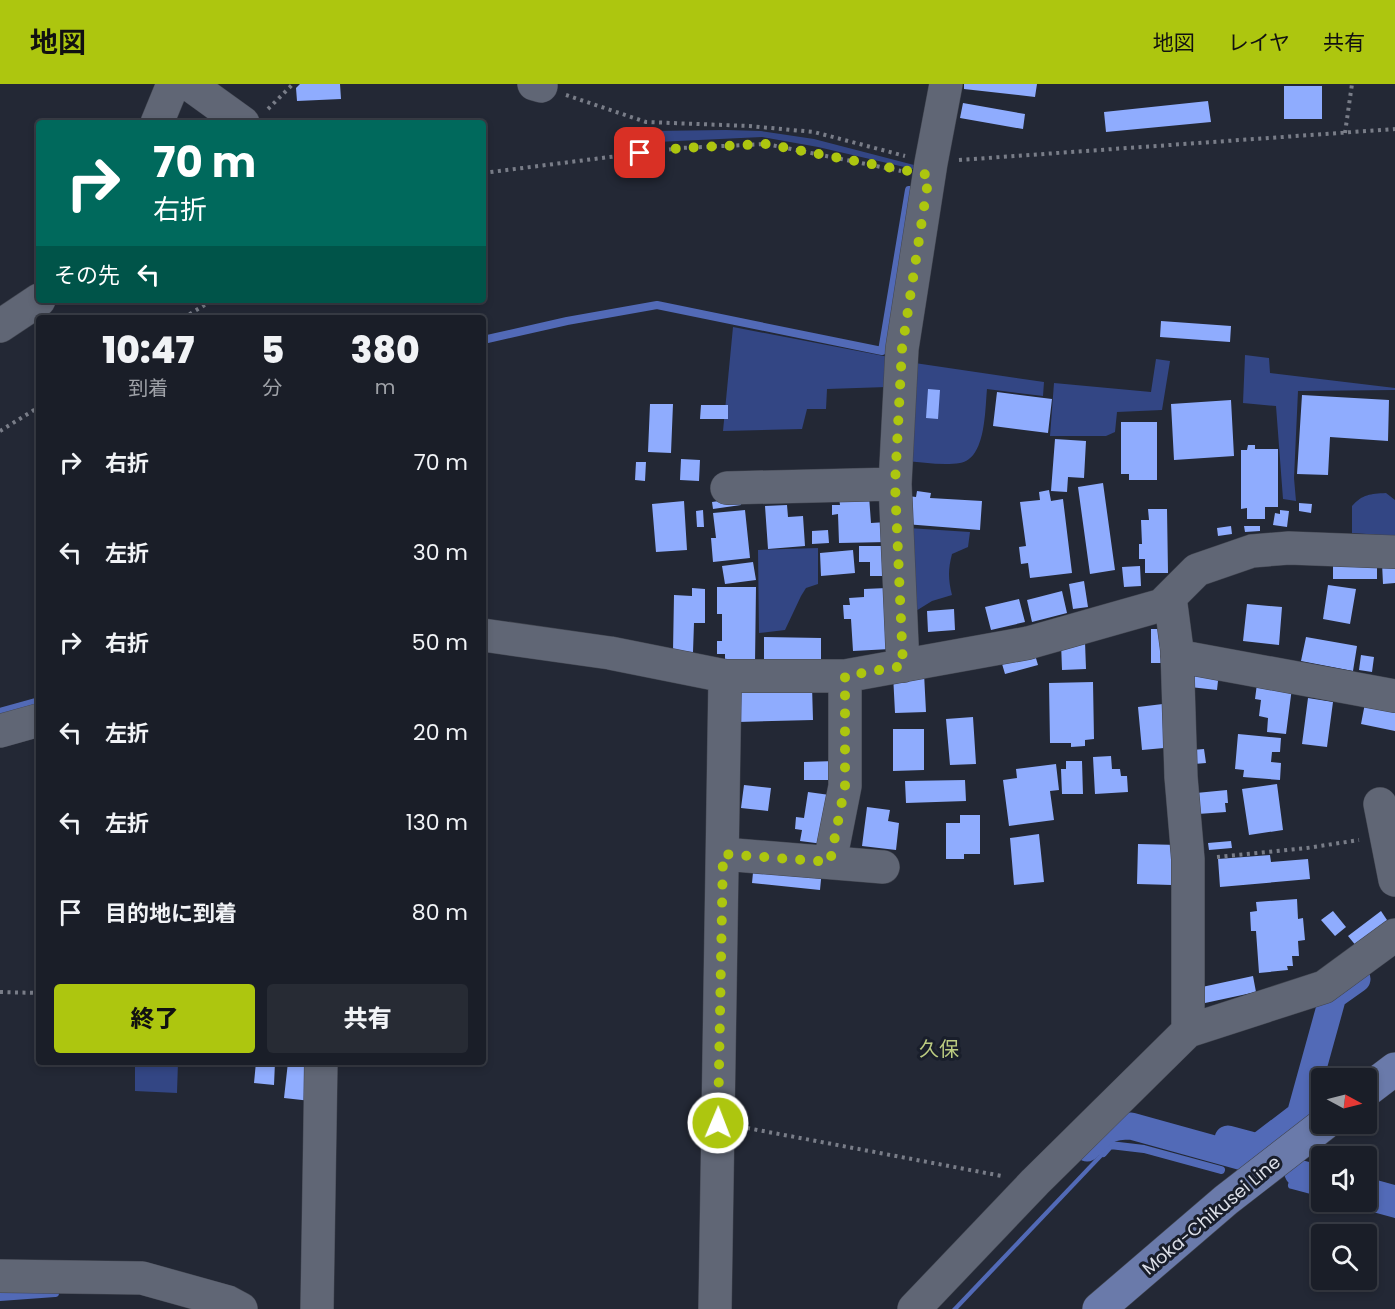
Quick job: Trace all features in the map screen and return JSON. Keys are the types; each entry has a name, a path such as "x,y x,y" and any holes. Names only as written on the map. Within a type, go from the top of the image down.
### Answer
{"main road":[{"path":"1377,1083 1395,1069"},
{"name":"Moka-Chikusei Line","path":"1099,1309 1226,1200 1311,1134"}],"street":[{"path":"158,120 173,84"},
{"path":"189,84 253,119"},
{"path":"903,666 895,484 902,349 930,169 946,84"},
{"path":"0,326 36,302"},
{"path":"727,488 895,484"},
{"path":"486,635 610,653 725,676 845,676 1028,643 1162,605 1197,570 1252,551 1289,548 1395,552"},
{"path":"1170,597 1177,656 1181,777 1188,859 1188,1030"},
{"path":"1177,656 1395,696"},
{"path":"715,1309 725,676"},
{"path":"830,862 845,786 845,676"},
{"path":"0,731 36,721"},
{"path":"1380,804 1395,880"},
{"path":"723,854 883,867"},
{"path":"915,1309 1035,1182 1188,1030 1324,987 1395,935"},
{"path":"317,1309 321,1065"},
{"path":"0,1276 142,1278 228,1302 241,1309"}],"path":[{"path":"253,119 292,84"},
{"path":"1345,133 1352,84"},
{"path":"538,85 646,123 749,126 814,132 930,169"},
{"path":"486,173 681,148 766,144 930,169 1395,129"},
{"path":"188,315 208,303"},
{"path":"0,431 36,409"},
{"path":"1188,859 1307,848 1386,836"},
{"path":"0,992 36,993"},
{"path":"718,1123 1035,1182"}],"shaded area":[{"path":"652,131 761,131 814,139 914,165 913,169 818,147 762,137 657,142"},
{"path":"733,327 889,357 887,387 827,389 826,409 807,409 802,429 723,431"},
{"path":"1245,355 1269,358 1270,373 1395,388 1395,390 1298,391 1294,478 1296,501 1283,499 1276,406 1243,403"},
{"path":"1156,359 1170,361 1162,410 1117,412 1115,432 1106,436 1050,436 1054,383 1151,392"},
{"path":"908,362 1044,382 1043,396 987,389 982,432 975,453 969,460 947,464 904,461"},
{"path":"1386,493 1395,500 1395,536 1352,533 1352,506 1367,495"},
{"path":"908,528 970,532 968,547 952,554 949,574 952,595 932,601 911,614"},
{"path":"818,548 818,584 806,588 785,630 759,633 758,550"},
{"path":"135,1065 178,1065 177,1093 135,1091"},
{"path":"1110,1143 1111,1148 958,1309 952,1309"}],"building":[{"path":"300,84 340,84 341,99 297,101 296,88"},
{"path":"964,84 1037,84 1035,97 964,89"},
{"path":"1284,86 1322,86 1322,119 1284,119"},
{"path":"1208,101 1211,122 1106,132 1104,112"},
{"path":"963,103 1025,114 1023,129 960,118"},
{"path":"1161,321 1231,326 1230,342 1160,337"},
{"path":"928,389 940,390 938,419 926,418"},
{"path":"997,392 1052,399 1048,433 993,426"},
{"path":"1302,395 1389,400 1388,441 1330,437 1328,475 1297,474"},
{"path":"1231,400 1234,456 1174,460 1171,404"},
{"path":"650,404 673,404 671,453 648,452"},
{"path":"701,405 728,405 728,419 700,419"},
{"path":"1121,422 1157,422 1157,480 1129,480 1129,474 1121,474"},
{"path":"1055,439 1086,441 1084,478 1068,477 1067,492 1051,491"},
{"path":"1248,445 1255,445 1255,449 1278,449 1278,507 1265,507 1265,519 1247,519 1247,508 1241,509 1241,450 1247,450"},
{"path":"681,459 700,460 699,481 680,480"},
{"path":"636,462 646,462 645,481 635,480"},
{"path":"1103,483 1115,570 1090,574 1078,487"},
{"path":"1049,490 1051,501 1063,499 1072,573 1030,578 1028,563 1021,564 1019,547 1026,546 1020,502 1040,500 1039,492"},
{"path":"917,491 931,493 930,498 982,501 980,530 905,524 908,496 916,497"},
{"path":"869,496 871,523 887,522 888,542 839,543 838,514 832,515 832,505 840,505 839,498"},
{"path":"740,498 741,505 713,509 712,502"},
{"path":"684,501 687,550 656,552 652,504"},
{"path":"1299,503 1312,504 1311,513 1299,511"},
{"path":"787,505 788,517 803,516 805,546 768,549 765,506"},
{"path":"1148,509 1167,509 1168,573 1145,573 1145,559 1139,559 1139,544 1142,544 1141,520 1149,520"},
{"path":"703,510 704,527 697,527 696,511"},
{"path":"745,510 750,558 713,562 711,538 716,538 713,513"},
{"path":"1280,510 1289,511 1287,527 1273,525 1275,513 1280,514"},
{"path":"1231,526 1232,534 1218,536 1217,528"},
{"path":"1244,526 1260,526 1260,531 1245,532"},
{"path":"828,530 829,543 812,544 812,531"},
{"path":"859,546 885,546 885,576 870,576 870,562 859,562"},
{"path":"853,550 855,573 821,576 820,553"},
{"path":"1333,557 1377,558 1377,579 1333,579"},
{"path":"753,562 756,580 725,584 722,566"},
{"path":"1382,563 1395,563 1395,583 1383,584"},
{"path":"1140,566 1141,586 1124,587 1122,567"},
{"path":"1084,581 1088,607 1073,609 1069,584"},
{"path":"1328,585 1356,589 1350,624 1323,619"},
{"path":"717,587 756,587 755,663 725,663 725,654 717,654 717,641 722,641 722,614 717,614"},
{"path":"692,588 705,589 705,623 694,623 693,652 673,651 674,595 692,596"},
{"path":"887,588 890,649 853,651 851,619 844,619 843,605 850,605 849,598 864,597 864,589"},
{"path":"1062,591 1067,613 1032,622 1027,600"},
{"path":"1019,599 1025,622 991,630 985,607"},
{"path":"1247,604 1282,607 1279,645 1243,641"},
{"path":"954,609 955,630 928,632 927,611"},
{"path":"1151,629 1170,629 1169,663 1151,663"},
{"path":"764,637 821,638 821,660 764,659"},
{"path":"1306,637 1357,646 1353,671 1301,661"},
{"path":"1061,642 1085,642 1086,669 1062,670"},
{"path":"1033,648 1038,665 1005,674 1000,657"},
{"path":"1361,655 1374,657 1372,672 1359,670"},
{"path":"1192,668 1225,681 1218,681 1217,690 1190,687"},
{"path":"924,673 926,712 895,713 893,674"},
{"path":"1258,676 1293,680 1286,734 1267,732 1268,718 1259,716 1261,700 1255,699"},
{"path":"1093,682 1094,739 1085,740 1085,746 1071,747 1071,743 1050,743 1049,683"},
{"path":"812,686 813,720 738,722 738,687"},
{"path":"1308,698 1333,702 1327,747 1302,744"},
{"path":"1366,698 1395,703 1395,731 1361,724"},
{"path":"1171,703 1175,747 1142,750 1138,707"},
{"path":"973,717 976,764 950,765 946,719"},
{"path":"893,729 924,729 924,770 893,771"},
{"path":"1238,734 1281,738 1280,752 1272,752 1271,762 1281,763 1280,780 1243,777 1244,770 1235,769"},
{"path":"1204,749 1206,763 1194,764 1192,750"},
{"path":"1111,756 1112,769 1120,769 1121,776 1127,776 1128,792 1095,794 1093,757"},
{"path":"835,761 835,780 804,780 804,762"},
{"path":"1066,761 1082,761 1083,794 1062,794 1061,769 1066,769"},
{"path":"1056,764 1059,790 1050,791 1054,820 1009,826 1003,780 1017,778 1016,769"},
{"path":"965,780 966,801 906,803 905,781"},
{"path":"1277,784 1283,830 1249,835 1242,789"},
{"path":"744,785 771,788 768,811 741,808"},
{"path":"1227,790 1226,812 1198,814 1196,793"},
{"path":"808,792 837,796 831,845 800,841 802,830 795,829 796,817 804,818"},
{"path":"867,807 890,810 888,821 899,823 896,850 862,846"},
{"path":"960,815 980,815 980,854 964,854 964,859 946,859 946,823 960,823"},
{"path":"1039,834 1044,882 1014,885 1010,838"},
{"path":"1231,841 1232,848 1209,850 1208,843"},
{"path":"1138,844 1179,845 1172,885 1137,884"},
{"path":"1270,855 1271,862 1308,859 1310,879 1220,887 1218,859"},
{"path":"754,862 822,869 820,890 752,883"},
{"path":"1297,899 1298,919 1303,918 1305,940 1298,941 1299,956 1292,956 1293,966 1287,966 1288,970 1259,973 1256,931 1251,931 1250,912 1257,911 1256,902"},
{"path":"1333,911 1346,927 1335,936 1321,920"},
{"path":"1381,911 1389,923 1357,947 1348,936"},
{"path":"1253,976 1256,992 1205,1003 1202,987"},
{"path":"256,1065 275,1065 274,1085 254,1083"},
{"path":"288,1065 316,1065 311,1101 284,1098"}],"waterway":[{"path":"486,339 567,321 657,305 882,351 909,190"},
{"path":"0,712 36,702"},
{"path":"1228,1139 1258,1147 1300,1115 1333,996 1357,979"},
{"path":"1087,1148 1106,1131 1131,1126 1250,1159"},
{"path":"1103,1153 1110,1145 1144,1149 1221,1170"},
{"path":"1298,1173 1311,1176"},
{"path":"1292,1185 1311,1190"},
{"path":"1377,1194 1395,1199"},
{"path":"1377,1209 1395,1214"},
{"path":"0,1297 55,1293"}],"district":[{"name":"久保","path":"939,1049"}],"route":[{"path":"640,153 681,148 766,144 929,175 900,372 895,484 903,666 845,676 845,786 830,862 723,854 718,1123"}]}
